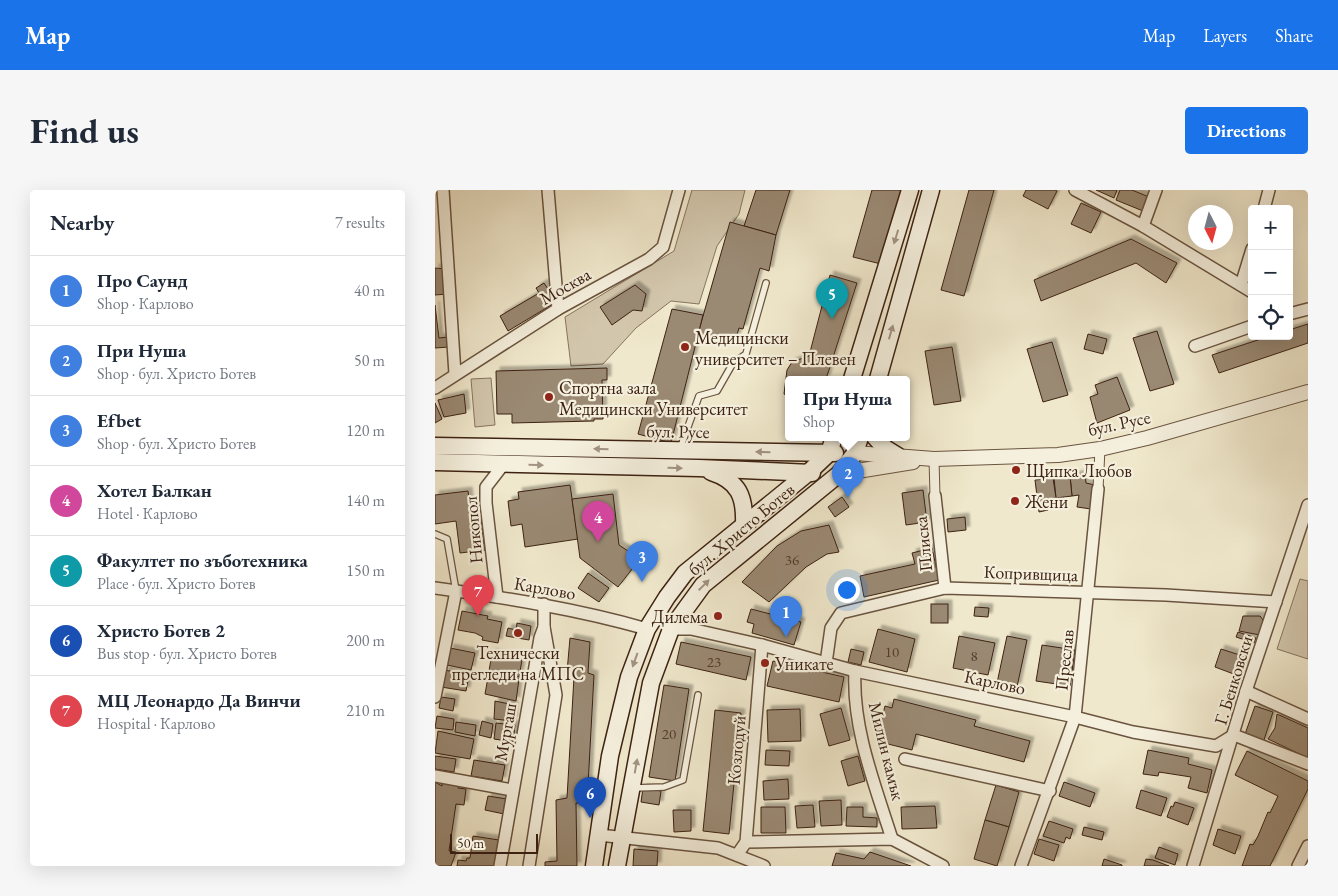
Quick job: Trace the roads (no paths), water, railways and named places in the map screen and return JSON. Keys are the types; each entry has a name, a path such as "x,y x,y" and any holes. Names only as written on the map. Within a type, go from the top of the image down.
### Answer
{"main road":[{"path":"853,376 910,190"},
{"path":"879,376 931,190"},
{"name":"бул. Христо Ботев","path":"595,866 611,756 629,677 647,629 667,597 685,574 808,473 829,453 833,441"},
{"name":"бул. Христо Ботев","path":"617,866 651,684 671,629 703,585 839,474 855,453 859,441"},
{"path":"879,441 885,448 898,456"},
{"name":"бул. Русе","path":"435,446 855,453"},
{"name":"бул. Русе","path":"435,462 699,468 839,474"},
{"path":"699,468 727,479 741,494 745,505 744,524"}],"street":[{"path":"443,190 455,374"},
{"path":"548,190 557,309"},
{"name":"Москва","path":"435,388 557,309 649,259 663,247 679,190"},
{"path":"1075,190 1143,226 1248,290"},
{"path":"1143,226 1156,190"},
{"path":"1265,205 1269,190"},
{"path":"1241,286 1252,250"},
{"path":"1293,313 1308,309"},
{"path":"1195,346 1248,327"},
{"name":"бул. Русе","path":"855,453 934,459 1049,455 1100,449 1165,433 1308,392"},
{"name":"Преслав","path":"1024,865 1075,717 1098,489 1100,449"},
{"path":"934,459 935,496"},
{"name":"бул. Русе","path":"839,474 934,459"},
{"name":"Никопол","path":"497,597 485,503 486,487 503,465"},
{"name":"Плиска","path":"935,496 945,588"},
{"name":"Г. Бенковски","path":"1193,866 1234,736 1246,691 1308,505"},
{"name":"Карлово","path":"435,588 544,604 598,615 647,629"},
{"name":"Копривщица","path":"827,663 831,628 841,613 945,588 1088,592 1276,602"},
{"path":"435,697 456,591"},
{"name":"Мургаш","path":"499,866 540,638 544,627 544,604"},
{"path":"529,866 556,695 544,627"},
{"name":"Карлово","path":"671,629 691,629 762,645 855,671 1075,717 1133,732 1216,746 1234,736"},
{"name":"Козлодуй","path":"746,842 762,645"},
{"name":"Милин камък","path":"855,671 856,711 859,727 892,839"},
{"path":"1246,691 1308,719"},
{"path":"1234,736 1308,764"},
{"path":"905,759 1050,791"},
{"path":"435,776 512,790"},
{"path":"599,835 718,848 764,866"},
{"path":"737,855 746,842 892,839 943,866"},
{"path":"1298,866 1308,846"}],"lane":[{"path":"679,451 699,396 717,391 733,364 746,354 766,283"},
{"path":"435,534 447,539 456,591"},
{"path":"632,788 665,787 683,780 698,694"}],"place":[{"name":"Факултет по зъботехника","path":"832,319"},
{"name":"Медицински университет – Плевен","path":"685,347"},
{"name":"Спортна зала Медицински Университет","path":"549,397"},
{"name":"Щипка Любов","path":"1016,470"},
{"name":"При Нуша","path":"848,498"},
{"name":"Жени","path":"1015,501"},
{"name":"Хотел Балкан","path":"598,542"},
{"name":"Efbet","path":"642,582"},
{"name":"МЦ Леонардо Да Винчи","path":"478,616"},
{"name":"Дилема","path":"718,616"},
{"name":"Технически прегледи на МПС","path":"518,633"},
{"name":"Про Саунд","path":"786,637"},
{"name":"Уникате","path":"765,663"},
{"name":"Христо Ботев 2","path":"590,818"}]}
